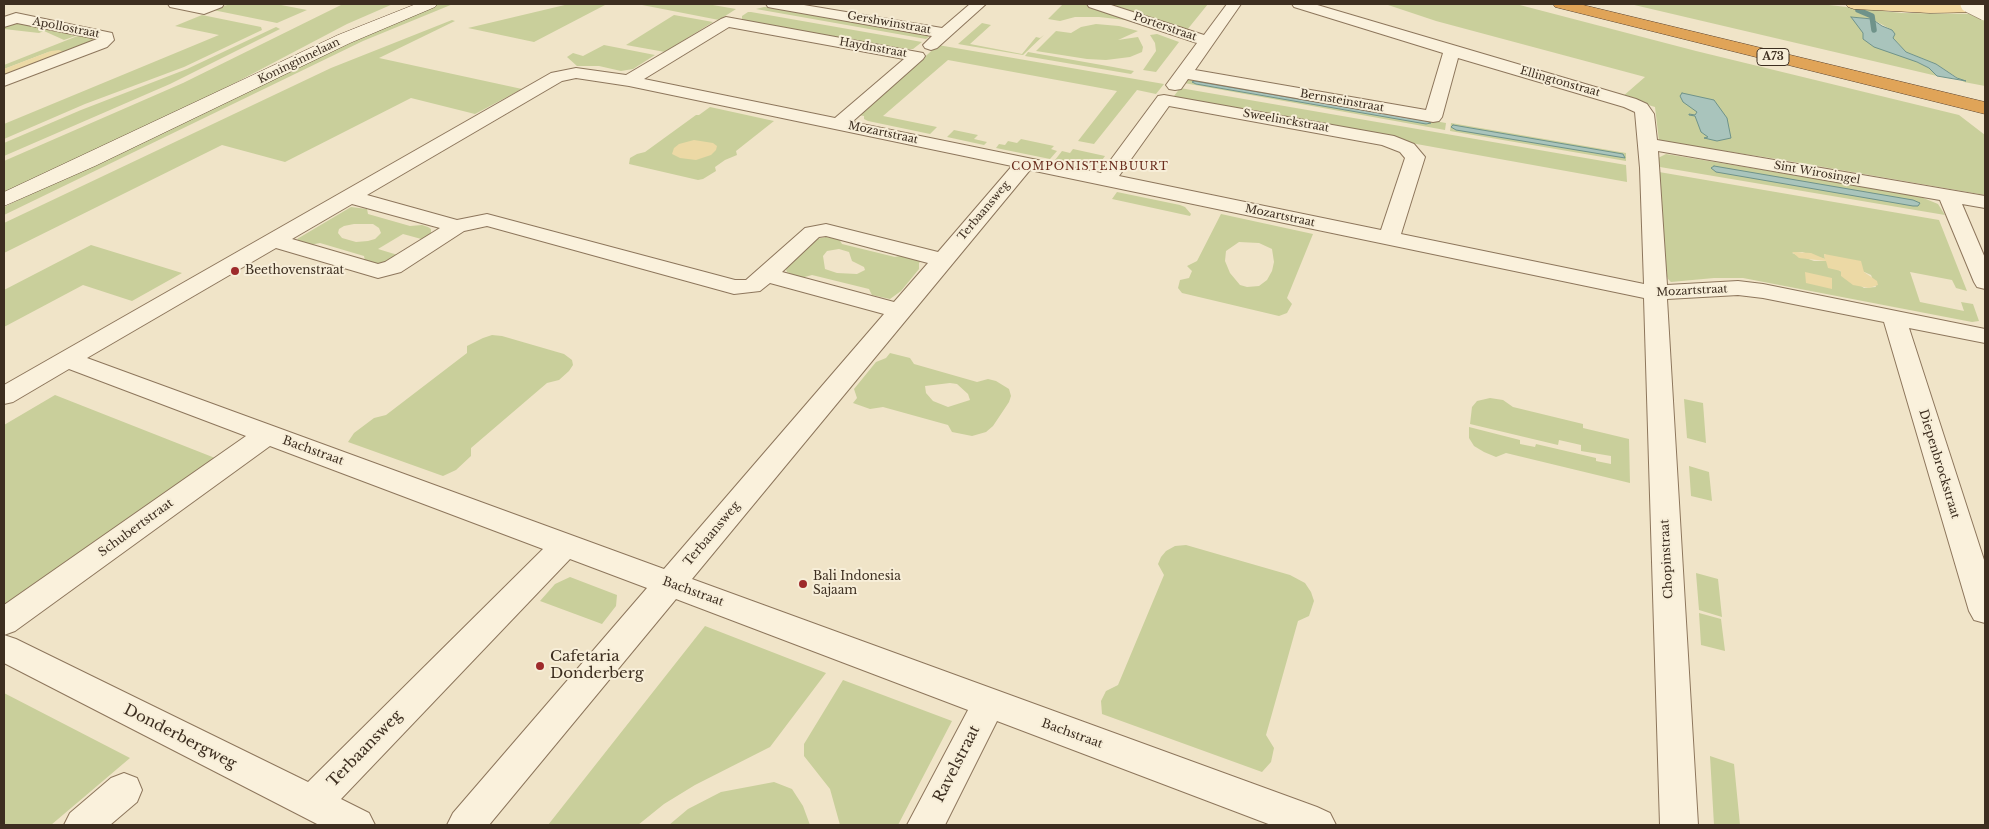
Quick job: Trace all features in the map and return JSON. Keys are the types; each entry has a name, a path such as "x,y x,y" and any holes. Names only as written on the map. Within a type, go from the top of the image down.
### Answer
{"highway":[{"name":"A73","path":"1561,4 1985,108"},
{"name":"A73","path":"1610,4 1985,95"}],"main road":[{"name":"Koninginnelaan","path":"171,122 335,34 400,4"},
{"name":"Koninginnelaan","path":"4,200 344,39 429,4"},
{"path":"1854,4 1916,8 1985,6"}],"street":[{"path":"174,4 204,9 217,4"},
{"name":"Gershwinstraat","path":"773,4 945,33"},
{"name":"Gershwinstraat","path":"917,56 979,4"},
{"name":"Porterstraat","path":"1094,4 1207,41"},
{"path":"1106,180 1234,4"},
{"name":"Ellingtonstraat","path":"1300,4 1636,105 1645,114 1655,293"},
{"path":"1969,4 1985,12"},
{"path":"629,81 746,9"},
{"name":"Apollostraat","path":"4,22 16,18 106,36 106,40 101,44 4,81"},
{"name":"Haydnstraat","path":"726,22 917,56"},
{"name":"Bernsteinstraat","path":"1184,73 1433,116 1452,51"},
{"name":"Haydnstraat","path":"839,124 917,56"},
{"name":"Mozartstraat","path":"351,197 558,77 576,73 629,81 1655,293 1738,288 1763,291 1985,336"},
{"name":"Sweelinckstraat","path":"1164,100 1388,140 1407,148 1415,157 1389,238"},
{"name":"Sint Wirosingel","path":"1648,144 1985,202"},
{"name":"Terbaansweg","path":"466,825 1025,163"},
{"path":"1949,196 1985,282"},
{"path":"4,396 351,197 457,226"},
{"path":"275,241 378,271 393,268 457,226 487,220 734,287 752,286 812,232 826,230 944,260"},
{"path":"766,275 900,311"},
{"name":"Chopinstraat","path":"1655,293 1679,825"},
{"name":"Diepenbrockstraat","path":"1894,318 1985,611"},
{"name":"Bachstraat","path":"68,360 1318,825"},
{"name":"Schubertstraat","path":"4,622 268,434"},
{"name":"Terbaansweg","path":"312,803 566,545"},
{"name":"Donderbergweg","path":"4,648 356,825"},
{"name":"Ravelstraat","path":"926,825 989,703"},
{"path":"83,825 124,790"}],"green space":[{"path":"230,4 276,4 307,10 277,23 213,10"},
{"path":"343,4 393,4 347,24 212,95 4,195 4,161 183,83"},
{"path":"438,4 453,4 363,41 4,215 4,207 250,88"},
{"path":"569,4 605,5 534,42 468,28"},
{"path":"637,4 707,4 736,9 719,20"},
{"path":"1063,4 1087,4 1151,25 1147,27 1126,20 1099,17 1075,17 1060,21 1048,19"},
{"path":"1105,4 1208,4 1187,30"},
{"path":"1385,4 1516,4 1696,51 1959,115 1985,135 1985,195 1777,159 1659,141 1655,107 1622,97 1645,77 1436,21"},
{"path":"1630,4 1820,4 1901,13 1980,14 1985,17 1985,86 1964,82 1936,64 1906,52 1893,38 1892,30 1872,19 1851,17 1917,62 1929,68 1937,76"},
{"path":"764,7 931,35 926,39 756,9"},
{"path":"748,12 922,42 913,49 905,49 749,22 742,19 742,16"},
{"path":"202,15 261,27 262,30 184,67 85,104 4,139 4,124 219,35 175,26"},
{"path":"674,15 713,22 665,52 626,45"},
{"path":"452,20 455,21 379,58 522,89 475,114 411,98 285,162 222,145 4,253 4,223 331,68"},
{"path":"19,22 78,35 64,40 44,31 39,33 4,29 4,24"},
{"path":"982,23 991,25 970,44 1022,54 1036,37 1040,38 1044,35 1023,55 958,44"},
{"path":"1096,24 1119,26 1138,31 1118,40 1138,37 1143,47 1142,52 1130,57 1106,60 1036,51 1056,31 1071,33 1081,27"},
{"path":"276,27 280,29 170,84 4,156 4,143 81,110 187,69"},
{"path":"1157,34 1179,42 1156,72 1143,70 1156,51 1155,43 1150,35"},
{"path":"80,35 98,40 4,78 4,73 9,73 51,51 4,69 4,65"},
{"path":"604,45 655,55 633,69 621,71 599,66 577,66 567,57 573,53 583,56"},
{"path":"938,45 1164,84 1156,94 1137,90 1094,144 1078,141 1117,91 948,60 883,116 937,127 930,134 868,121 864,119 864,116 858,115 901,75 908,72"},
{"path":"1028,52 1134,71 1131,74 1025,56"},
{"path":"1189,79 1196,80 1446,123 1445,130 1184,83","holes":["1194,81 1427,121 1429,124 1196,84"]},
{"path":"1180,88 1626,165 1627,182 1176,98 1174,96"},
{"path":"710,107 774,121 736,151 737,155 715,167 716,171 703,179 698,180 629,164 630,158 645,152"},
{"path":"1451,123 1626,153 1626,161 1450,131"},
{"path":"954,130 978,135 974,139 987,142 984,145 947,137"},
{"path":"1021,139 1054,146 1051,149 1057,151 1050,159 996,148 999,144 1005,145 1008,141 1017,143"},
{"path":"1073,149 1105,156 1100,163 1093,166 1055,160 1062,151 1070,153"},
{"path":"1666,154 1916,195 1938,204 1945,215 1660,167 1658,158"},
{"path":"1659,172 1939,220 1967,291 1956,288 1952,280 1910,272 1920,302 1964,311 1961,302 1973,304 1979,321 1972,322 1743,278 1714,278 1671,282 1665,272","holes":["1802,252 1825,259 1824,254 1871,275 1876,287 1864,288 1826,261 1814,261 1792,253"]},
{"path":"1117,192 1180,205 1185,207 1191,214 1190,216 1112,199"},
{"path":"351,207 367,209 368,214 410,226 422,225 431,229 431,233 425,240 403,234 378,249 401,256 384,263 371,263 365,261 364,256 320,243 310,245 297,239","holes":["373,224 379,228 381,233 375,239 368,241 356,242 342,238 338,233 339,229 344,226"]},
{"path":"1221,214 1313,234 1287,298 1292,304 1287,313 1279,316 1182,293 1178,288 1180,280 1189,278 1192,271 1187,266 1197,261","holes":["1239,242 1259,243 1272,249 1274,262 1272,271 1267,280 1259,286 1247,287 1240,285 1230,273 1225,261 1226,251"]},
{"path":"826,237 839,239 842,244 895,257 904,255 922,260 919,263 919,269 901,291 890,299 872,295 869,289 812,275 801,278 787,272 785,267 811,240","holes":["839,249 849,252 852,261 864,267 865,270 857,274 837,273 825,269 823,256 827,251"]},
{"path":"91,245 182,273 132,301 83,285 4,327 4,290"},
{"path":"492,335 502,336 564,354 572,360 573,365 559,380 547,383 471,448 471,456 456,470 443,476 348,442 354,433 374,418 386,415 467,353 467,346"},
{"path":"890,353 910,358 914,364 977,382 988,379 996,381 1009,389 1011,396 993,426 986,432 972,436 952,432 948,425 883,407 870,409 853,403 857,398 854,389 876,362 886,358","holes":["957,384 968,394 970,400 948,407 933,401 926,393 925,386"]},
{"path":"55,395 215,458 4,605 4,425"},
{"path":"1490,398 1503,400 1513,407 1583,424 1583,428 1629,439 1630,483 1506,453 1496,457 1474,446 1469,438 1469,427 1520,440 1520,444 1535,447 1536,444 1596,458 1596,461 1611,464 1611,456 1581,451 1581,445 1559,440 1558,445 1470,424 1472,407 1477,401"},
{"path":"1684,399 1703,403 1706,443 1687,438"},
{"path":"1689,466 1709,472 1712,501 1691,496"},
{"path":"1186,545 1290,575 1305,583 1311,592 1314,601 1309,616 1298,621 1266,735 1274,748 1271,762 1262,772 1102,714 1101,701 1106,691 1118,685 1164,575 1158,564 1161,557 1166,551 1175,546"},
{"path":"1696,573 1718,579 1722,617 1699,610"},
{"path":"570,577 617,595 616,606 602,624 540,601 555,584"},
{"path":"1699,613 1721,619 1725,651 1701,645"},
{"path":"705,626 826,673 770,747 695,785 664,804 638,825 548,825"},
{"path":"843,680 952,721 898,825 840,825 830,789 804,756 804,744"},
{"path":"4,693 130,758 51,825 4,825"},
{"path":"1710,756 1734,764 1740,825 1714,825"},
{"path":"774,782 792,789 803,806 810,825 669,825 688,809 721,792"}],"sand":[{"path":"59,50 64,52 9,73 4,73 4,69 51,51"},
{"path":"694,140 713,143 717,146 716,150 711,155 696,160 680,158 672,154 674,148 679,144"},
{"path":"1792,252 1811,253 1825,259 1824,254 1861,261 1864,272 1877,281 1878,285 1869,288 1853,285 1841,276 1841,271 1828,268 1826,261 1799,258"},
{"path":"1805,272 1832,278 1832,289 1806,283"}],"water":[{"path":"1851,17 1872,19 1892,30 1895,34 1893,38 1906,52 1936,64 1957,78 1966,81 1937,76 1929,68 1917,62 1874,47 1863,39 1863,33"},
{"path":"1192,82 1431,123 1426,124 1196,84"},
{"path":"1682,93 1714,100 1727,118 1731,138 1717,141 1704,138 1708,137 1701,132 1695,116 1689,115 1695,115 1697,112 1683,102 1680,96"},
{"path":"1453,125 1623,154 1625,158 1456,130 1451,127"},
{"path":"1714,166 1913,200 1920,203 1918,206 1913,206 1716,172 1711,168"}],"waterway":[{"path":"1858,10 1872,16 1874,30"}],"place":[{"name":"Beethovenstraat","path":"235,271"},
{"name":"Bali Indonesia Sajaam","path":"803,584"},
{"name":"Cafetaria Donderberg","path":"540,666"}],"district":[{"name":"COMPONISTENBUURT","path":"1090,167"}]}
